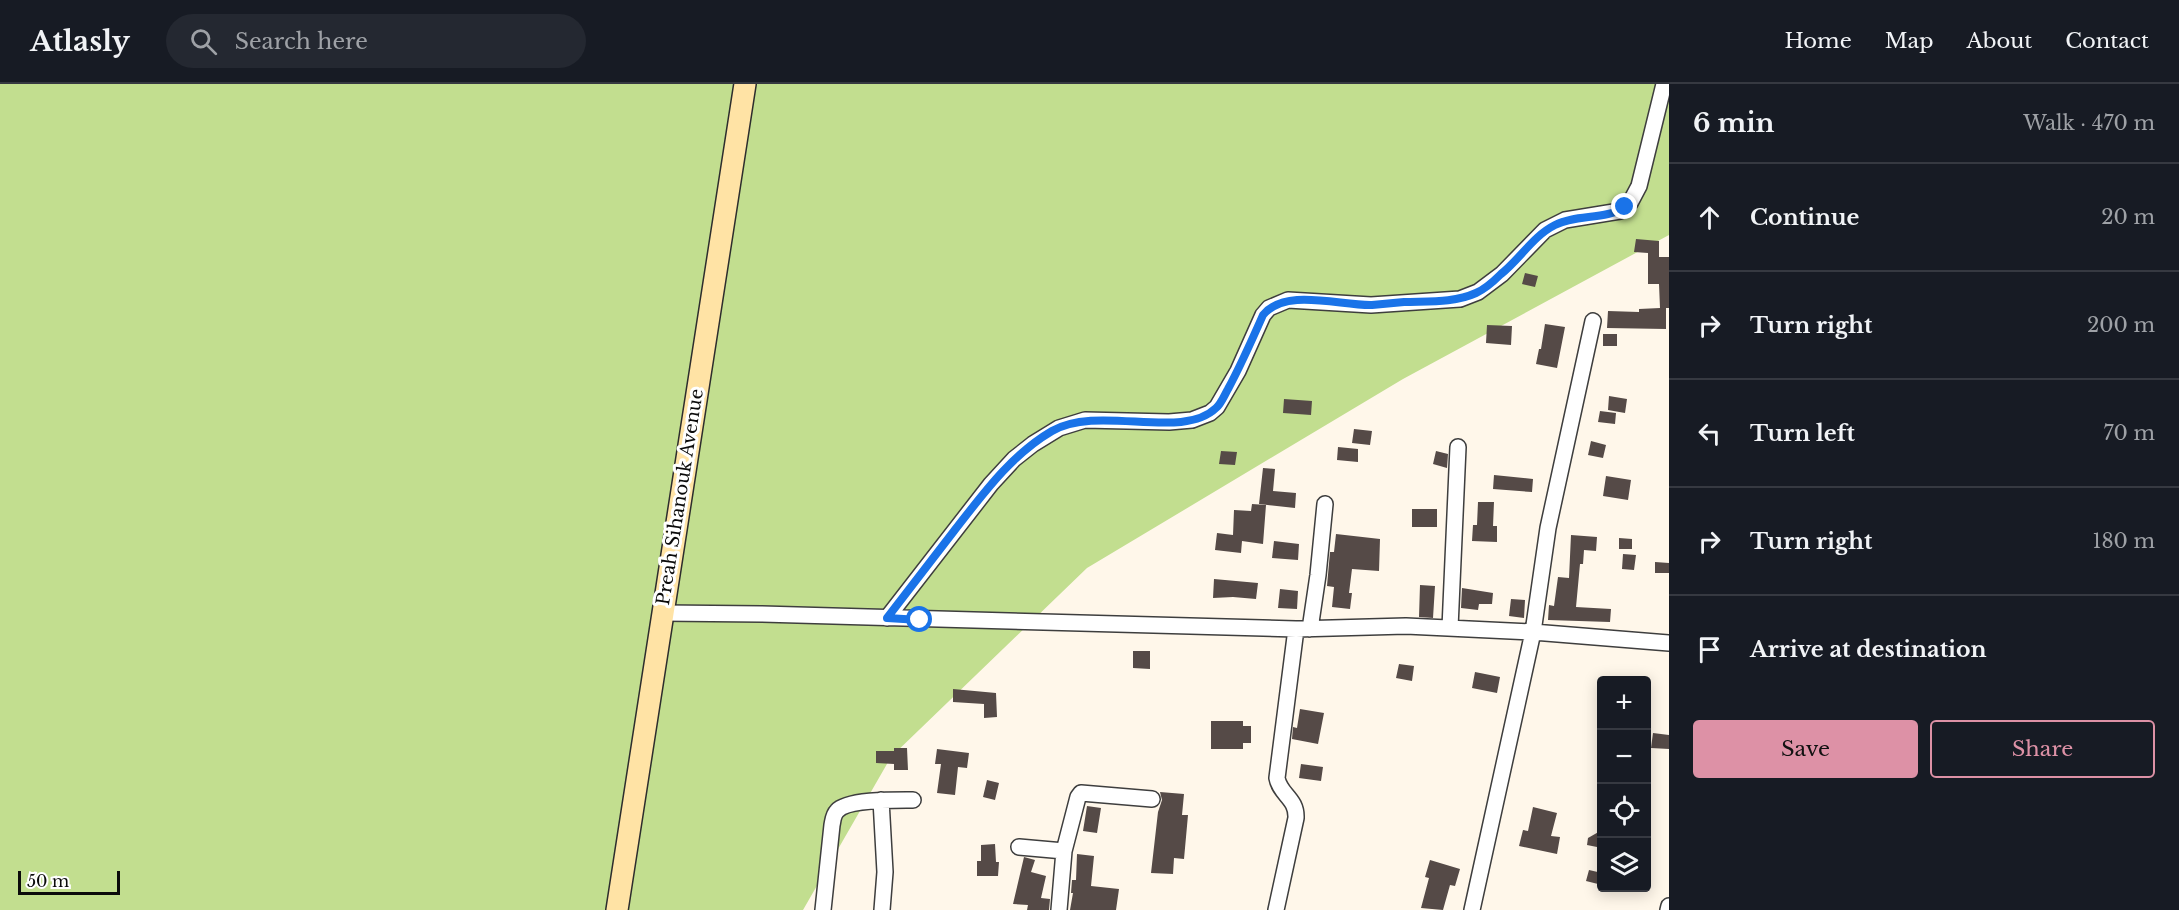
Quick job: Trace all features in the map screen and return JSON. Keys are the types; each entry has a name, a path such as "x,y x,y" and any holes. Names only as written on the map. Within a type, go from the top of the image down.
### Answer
{"street":[{"name":"Preah Sihanouk Avenue","path":"617,910 744,84"},
{"path":"887,618 991,484 1014,459 1041,438 1071,423 1085,420 1169,422 1203,417 1217,407 1238,371 1263,315 1269,308 1288,300 1371,305 1460,299 1478,292 1502,274 1545,230 1565,220 1613,212 1625,207 1630,203 1639,186 1664,84"},
{"path":"1472,910 1533,632 1548,528 1593,321"},
{"path":"1449,628 1458,447"},
{"path":"1276,910 1296,818 1294,803 1279,785 1277,778 1303,629 1318,575 1325,504"},
{"path":"662,613 1303,629 1406,626 1533,632 1669,643"},
{"path":"1059,910 1064,851 1081,793 1152,800"},
{"path":"882,800 885,872 882,910"},
{"path":"823,910 832,825 836,812 841,808 866,801 913,800"},
{"path":"1019,847 1064,851"}],"green space":[{"path":"0,84 1669,84 1669,235 1403,379 1087,568 891,757 803,910 0,910"}],"building":[{"path":"1636,239 1659,241 1659,257 1669,257 1669,308 1666,308 1666,329 1607,328 1608,311 1639,312 1639,309 1660,308 1659,284 1648,284 1648,253 1634,252"},
{"path":"1525,273 1538,276 1535,287 1522,284"},
{"path":"1545,324 1565,327 1557,368 1536,364"},
{"path":"1487,325 1512,326 1511,345 1486,343"},
{"path":"1603,334 1617,334 1617,346 1603,346"},
{"path":"1609,396 1627,399 1625,413 1608,410"},
{"path":"1284,399 1312,401 1311,415 1283,413"},
{"path":"1600,411 1616,413 1615,424 1598,422"},
{"path":"1354,429 1372,431 1370,445 1352,443"},
{"path":"1591,441 1606,445 1603,458 1588,455"},
{"path":"1338,447 1358,449 1358,462 1337,460"},
{"path":"1221,451 1237,452 1235,465 1219,464"},
{"path":"1436,451 1448,454 1447,468 1433,464"},
{"path":"1263,468 1275,469 1273,491 1296,493 1295,508 1259,504"},
{"path":"1494,475 1533,479 1532,492 1493,489"},
{"path":"1606,476 1631,480 1628,500 1603,496"},
{"path":"1478,502 1494,502 1493,526 1497,526 1497,542 1472,541 1473,525 1477,525"},
{"path":"1252,504 1266,505 1263,544 1242,541 1241,553 1215,550 1217,533 1233,535 1234,510 1251,511"},
{"path":"1412,509 1437,509 1437,527 1412,527"},
{"path":"1336,534 1380,539 1379,571 1352,569 1350,609 1332,607 1334,587 1327,586 1330,552 1334,552"},
{"path":"1571,535 1597,537 1596,551 1584,550 1583,564 1580,564 1576,607 1611,609 1610,622 1548,620 1549,605 1554,606 1558,577 1569,578"},
{"path":"1619,538 1632,539 1632,549 1619,549"},
{"path":"1274,541 1299,544 1298,560 1272,558"},
{"path":"1623,554 1636,555 1634,570 1622,569"},
{"path":"1655,562 1669,563 1669,573 1655,573"},
{"path":"1214,579 1258,583 1256,599 1213,598"},
{"path":"1420,585 1435,586 1433,618 1419,617"},
{"path":"1462,588 1493,593 1492,604 1479,604 1478,610 1461,608"},
{"path":"1280,589 1298,591 1297,609 1278,608"},
{"path":"1511,599 1525,600 1524,618 1509,616"},
{"path":"1133,651 1150,651 1150,669 1133,668"},
{"path":"1399,664 1414,666 1412,681 1396,678"},
{"path":"1475,672 1500,677 1497,693 1472,688"},
{"path":"953,689 996,693 997,717 984,718 984,704 953,702"},
{"path":"1300,709 1324,713 1318,744 1292,739 1293,727 1297,728"},
{"path":"1211,721 1243,721 1243,726 1251,726 1251,743 1243,743 1243,749 1211,749"},
{"path":"1653,733 1669,735 1669,749 1651,748"},
{"path":"894,748 907,748 908,770 894,770 894,764 876,763 876,751 894,751"},
{"path":"937,749 969,753 967,768 958,767 955,795 937,793 941,764 935,764"},
{"path":"1301,764 1323,767 1321,781 1299,778"},
{"path":"987,780 999,783 995,800 983,797"},
{"path":"1160,792 1184,794 1182,815 1188,815 1184,859 1174,858 1173,874 1151,873 1158,812 1162,800"},
{"path":"1087,806 1101,808 1097,833 1083,831"},
{"path":"1533,807 1557,813 1551,836 1560,837 1557,854 1519,846 1523,830 1528,831"},
{"path":"1597,833 1597,847 1587,845 1588,838"},
{"path":"995,844 996,862 999,862 998,876 977,876 977,861 981,861 981,845"},
{"path":"1077,854 1094,856 1091,886 1119,889 1116,910 1070,910 1073,893 1071,893 1072,880 1076,880"},
{"path":"1024,857 1035,860 1031,872 1046,876 1041,898 1050,899 1049,910 1027,910 1028,905 1013,904"},
{"path":"1430,860 1460,869 1455,886 1450,885 1443,910 1421,908 1429,878 1425,877"},
{"path":"1589,870 1597,872 1597,884 1586,881"}],"route":[{"path":"920,620 887,618 991,484 1014,459 1049,433 1071,423 1085,420 1169,422 1203,417 1217,407 1238,371 1263,315 1278,303 1288,300 1304,300 1371,305 1460,299 1478,292 1502,274 1545,230 1565,220 1620,211 1625,207"}]}
